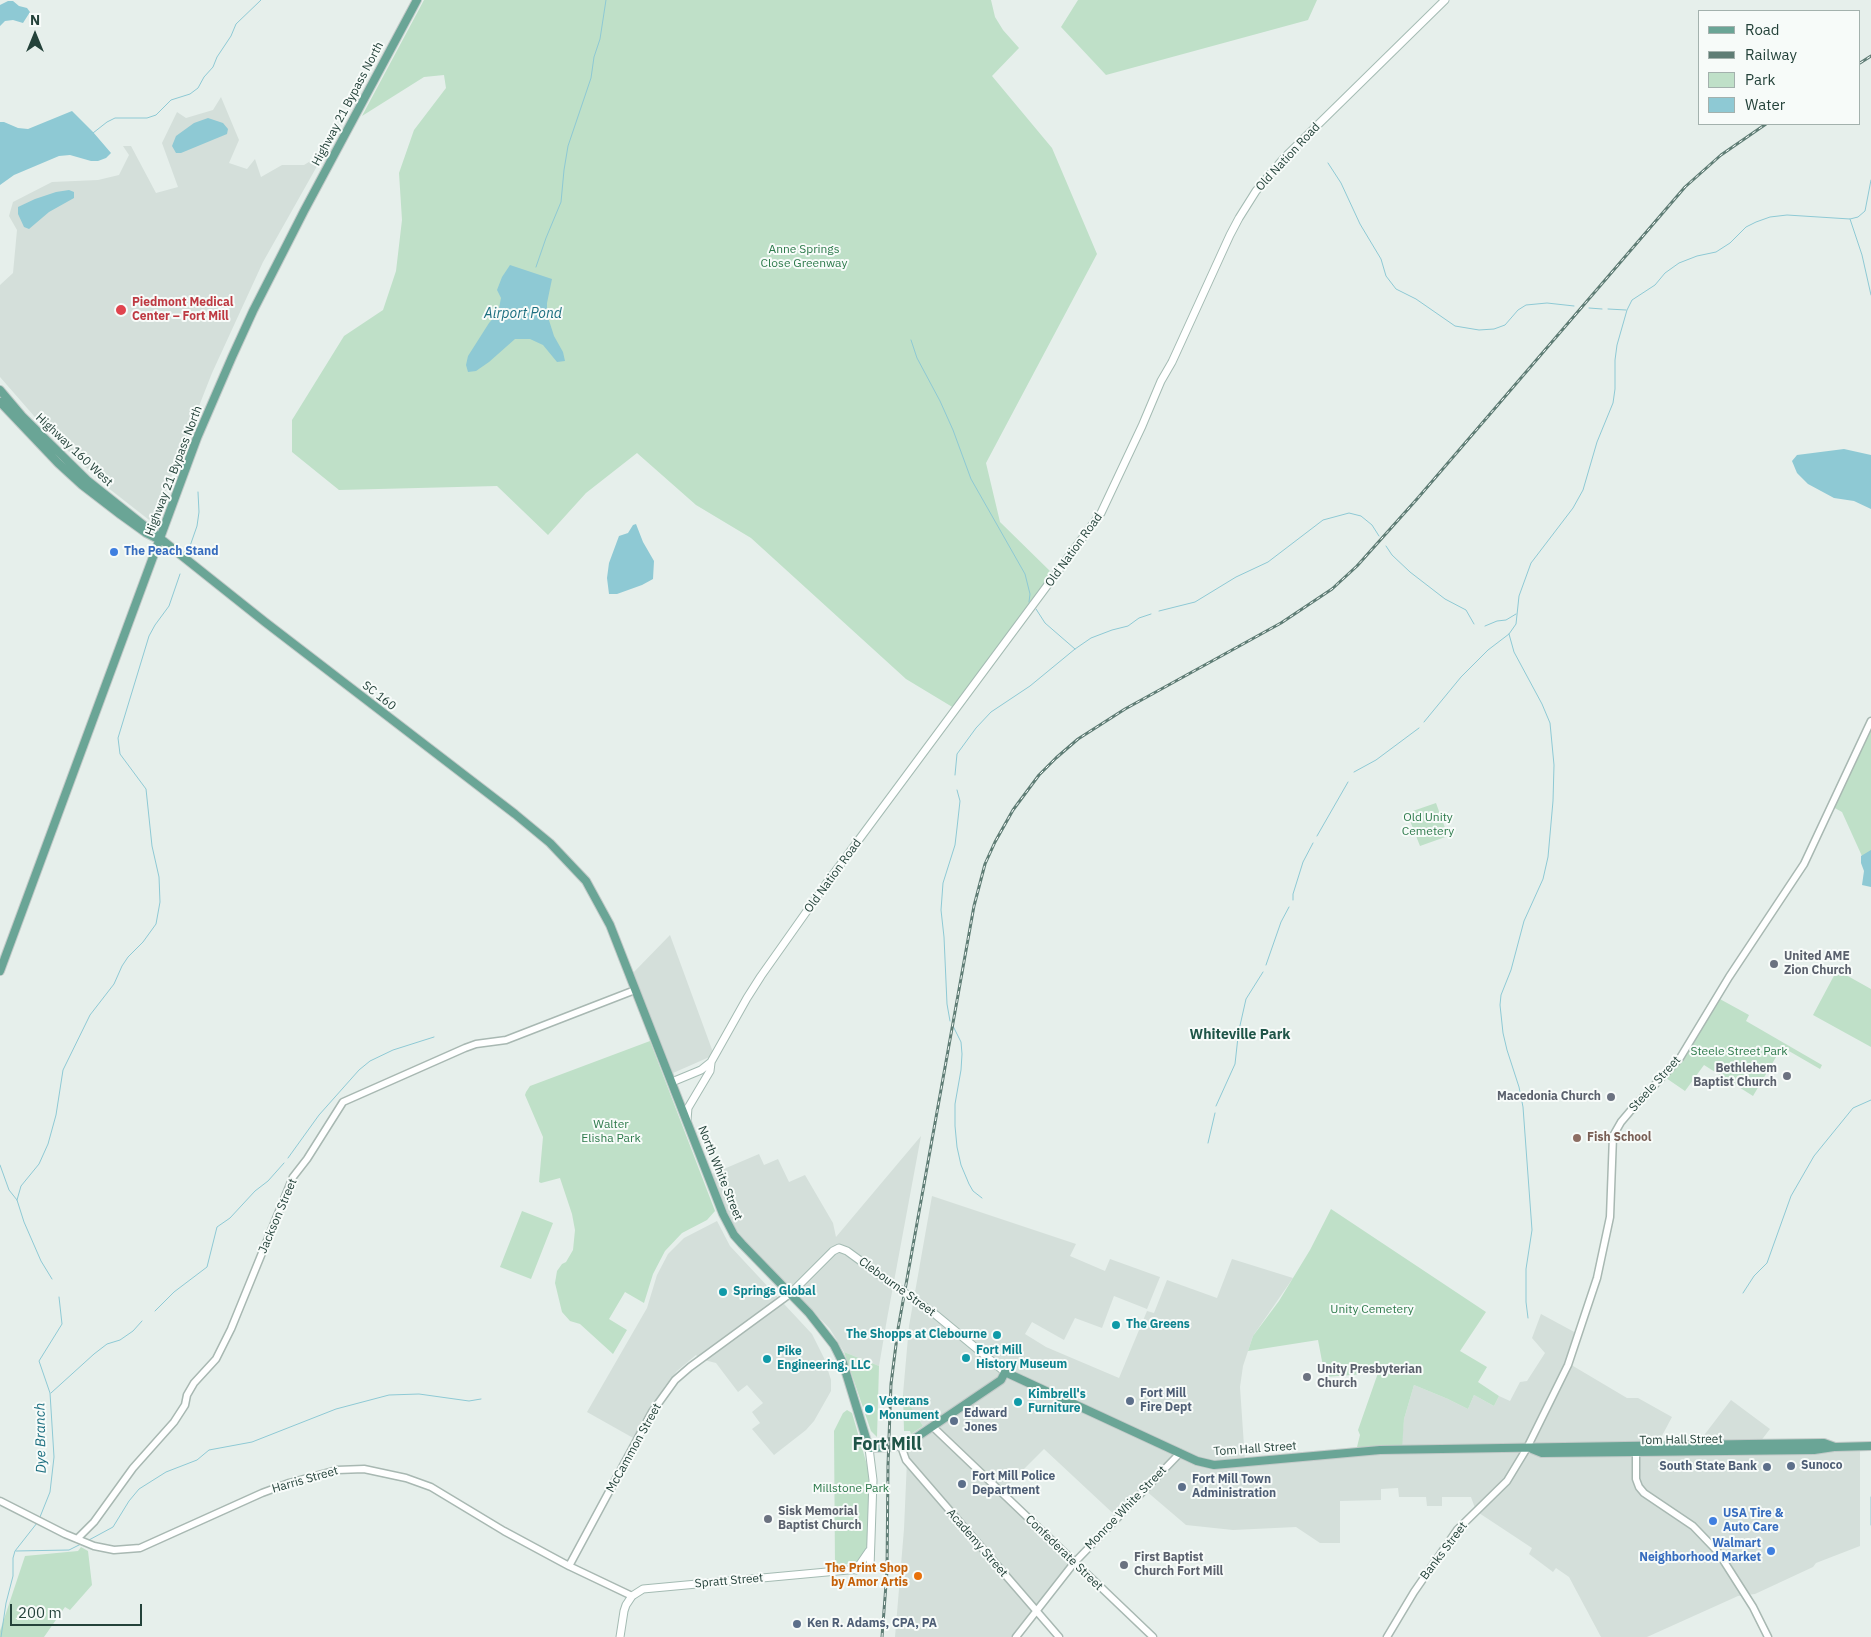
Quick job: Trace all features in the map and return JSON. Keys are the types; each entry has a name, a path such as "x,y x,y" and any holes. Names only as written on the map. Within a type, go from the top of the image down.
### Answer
{"main road":[{"name":"Highway 21 Bypass North","path":"0,971 198,438 253,311 304,211 417,0"},
{"name":"Old Nation Road","path":"672,1082 701,1070 711,1062 761,976 826,884 1101,512 1142,426 1160,380 1172,362 1230,235 1252,196 1284,158 1445,0"},
{"name":"Highway 160 West","path":"0,390 28,422 88,481 150,529 160,539"},
{"name":"Highway 160 West","path":"0,402 30,435 98,499 146,533 160,539"},
{"name":"SC 160","path":"160,539 516,814 550,843 586,882"},
{"name":"North White Street","path":"586,882 610,926 730,1229 742,1244 791,1293 834,1345 843,1362 869,1448"},
{"path":"686,1120 688,1108 710,1071 711,1062"},
{"name":"Clebourne Street","path":"791,1293 833,1251 839,1248 847,1251 936,1314 1005,1372"},
{"path":"856,1570 867,1556 871,1546 872,1480 869,1448 901,1446 933,1427 1001,1380 1005,1372"},
{"name":"Tom Hall Street","path":"1005,1372 1203,1463 1220,1465 1380,1450 1527,1448 1542,1453 1635,1449 1814,1450 1835,1446 1871,1446"},
{"name":"Spratt Street","path":"632,1596 644,1589 653,1587 870,1568 871,1546"},
{"path":"620,1637 624,1611 632,1596"}],"street":[{"name":"Steele Street","path":"1527,1448 1568,1365 1597,1278 1610,1217 1613,1136 1621,1122 1632,1109 1680,1058 1729,976 1804,864 1871,720"},
{"name":"Jackson Street","path":"77,1538 94,1522 133,1468 174,1422 185,1405 187,1395 194,1383 216,1359 231,1330 293,1177 307,1159 343,1102 465,1048 514,1037 635,990"},
{"name":"McCammon Street","path":"569,1566 652,1412 671,1386 690,1367 791,1293"},
{"name":"Confederate Street","path":"933,1427 1153,1637"},
{"name":"Academy Street","path":"901,1446 906,1460 1059,1637"},
{"name":"Banks Street","path":"1387,1637 1410,1598 1457,1530 1507,1481 1527,1448"},
{"path":"1635,1449 1636,1479 1639,1487 1644,1493 1692,1526 1718,1552 1753,1607 1768,1637"},
{"name":"Monroe White Street","path":"1016,1637 1074,1563 1180,1453"},
{"name":"Harris Street","path":"0,1501 94,1546 114,1550 140,1548 262,1493 321,1473 352,1468 364,1469 406,1478 431,1487 504,1531 569,1566 632,1596"}],"shaded area":[{"name":"Piedmont Medical Center – Fort Mill","path":"221,97 239,140 229,163 247,169 255,159 261,177 282,165 304,165 325,152 263,262 212,373 153,523 107,487 48,432 0,377 0,285 13,273 17,230 9,216 13,202 52,182 98,180 119,175 129,155 123,146 131,146 156,193 178,187 162,143 177,112 186,118 213,110"},
{"path":"670,935 714,1055 673,1073 633,973"},
{"path":"921,1136 879,1366 844,1352 830,1329 744,1240 727,1212 712,1174 759,1154 764,1165 778,1159 789,1182 805,1175 833,1223 836,1237"},
{"path":"932,1196 1076,1244 1070,1256 1105,1271 1110,1259 1160,1277 1147,1309 1114,1296 1102,1328 1075,1318 1064,1340 1032,1322 1025,1334 1046,1347 1119,1378 1147,1311 1154,1313 1167,1280 1217,1298 1232,1259 1293,1278 1253,1336 1243,1366 1240,1387 1245,1461 1212,1463 1195,1459 1181,1452 1180,1454 1196,1462 1222,1466 1366,1452 1401,1451 1404,1419 1414,1385 1468,1409 1474,1395 1494,1406 1499,1396 1510,1401 1520,1382 1527,1381 1545,1353 1532,1338 1541,1314 1578,1334 1568,1363 1627,1398 1638,1398 1672,1417 1656,1447 1695,1447 1731,1400 1770,1429 1757,1446 1757,1449 1860,1447 1860,1546 1816,1563 1813,1567 1755,1594 1738,1596 1647,1637 1601,1637 1569,1577 1556,1568 1553,1572 1529,1554 1532,1548 1476,1511 1471,1497 1442,1497 1442,1506 1427,1506 1426,1497 1399,1497 1398,1488 1381,1489 1381,1500 1340,1501 1340,1543 1320,1543 1296,1527 1233,1530 1186,1525 1145,1490 1118,1518 1044,1449 1001,1492 1075,1562 1016,1637 895,1637 904,1529 907,1460 902,1446 911,1441 911,1434 923,1426 903,1394 909,1326"},
{"path":"717,1221 730,1246 812,1334 824,1358 831,1380 831,1391 814,1421 806,1430 774,1455 752,1429 760,1423 752,1412 763,1403 747,1385 738,1392 716,1363 700,1359 696,1355 677,1371 665,1386 635,1439 587,1412 647,1308 657,1275 668,1254 684,1238"}],"green space":[{"name":"Anne Springs Close Greenway","path":"424,0 991,0 995,17 1003,30 1019,48 992,76 1052,148 1097,254 986,463 1000,522 1052,573 954,708 906,679 751,538 696,505 637,453 586,493 548,535 497,486 339,490 292,452 292,420 344,336 383,310 396,271 402,220 399,173 414,130 446,88 444,75 424,77 362,116"},
{"path":"1078,0 1317,0 1308,20 1106,75 1061,27"},
{"path":"1871,721 1871,876 1842,812 1831,806"},
{"name":"Old Unity Cemetery","path":"1436,803 1448,836 1420,846 1407,813"},
{"path":"1837,970 1871,989 1871,1047 1813,1015"},
{"name":"Steele Street Park","path":"1718,998 1749,1015 1746,1021 1822,1065 1820,1069 1782,1047 1753,1096 1704,1065 1685,1091 1666,1078 1678,1064"},
{"name":"Walter Elisha Park","path":"650,1041 715,1211 707,1220 682,1233 665,1251 653,1274 644,1303 625,1292 609,1319 627,1330 613,1354 580,1324 570,1321 562,1312 555,1283 557,1271 566,1262 573,1250 575,1230 572,1214 560,1178 539,1182 543,1137 525,1095 530,1086"},
{"name":"Unity Cemetery","path":"1331,1209 1486,1312 1460,1351 1487,1367 1478,1382 1499,1396 1494,1406 1474,1395 1468,1409 1414,1385 1404,1419 1402,1449 1356,1451 1360,1435 1358,1430 1378,1373 1325,1377 1318,1340 1248,1351 1253,1336 1279,1301 1310,1250"},
{"path":"522,1211 553,1223 531,1279 500,1267"},
{"path":"844,1352 879,1366 877,1437 871,1431"},
{"path":"903,1394 923,1426 911,1434 910,1431 904,1431"},
{"name":"Millstone Park","path":"847,1410 852,1413 869,1472 867,1544 866,1551 857,1562 835,1567 834,1431 843,1413"},
{"path":"81,1547 88,1551 92,1585 70,1610 65,1607 44,1637 0,1637 0,1631 25,1556 78,1551"}],"water":[{"path":"13,1 19,6 27,8 30,12 23,23 13,20 5,21 0,26 0,5"},
{"path":"72,111 111,153 106,158 98,161 70,155 59,156 14,175 0,185 0,122 28,129"},
{"path":"208,118 223,123 228,129 227,134 181,153 176,153 172,146 176,136 194,123"},
{"path":"69,190 74,192 74,198 49,212 29,229 24,227 18,214 18,207 56,192"},
{"name":"Airport Pond","path":"510,265 552,279 547,303 547,314 565,361 557,362 543,345 530,339 515,339 489,362 476,371 468,372 466,365 468,356 489,323 498,313 501,298 497,290 502,277"},
{"path":"1844,449 1871,455 1871,509 1854,501 1834,498 1808,484 1797,473 1792,461 1797,455"},
{"path":"636,524 643,542 654,561 653,579 617,594 609,594 607,578 609,563 619,536 628,533 633,525"},
{"path":"1871,850 1871,887 1862,885 1864,871 1861,856"}],"waterway":[{"path":"93,133 115,118 147,118 156,115 171,100 190,94 198,88 204,77 213,67 236,24 261,0"},
{"path":"536,267 561,202 568,146 591,78 606,0"},
{"path":"1328,163 1341,183 1360,224 1381,259 1386,276 1396,289 1416,299 1455,326 1479,330 1494,329 1505,325 1518,310 1526,305 1547,303 1574,306"},
{"path":"1424,722 1461,677 1488,650 1509,634 1516,624 1519,596 1531,563 1573,508 1583,490 1597,442 1613,403 1617,345 1627,310 1632,300 1655,285 1665,273 1679,263 1697,256 1716,252 1730,243 1746,227 1756,222 1770,217 1787,215 1850,219 1858,217 1865,211 1871,180"},
{"path":"1850,219 1862,255 1871,295"},
{"path":"1589,308 1602,309"},
{"path":"1608,309 1626,310"},
{"path":"911,340 917,358 953,430 971,479 1025,574 1030,594 1029,602"},
{"path":"189,549 197,526 199,512 198,492"},
{"path":"1159,611 1195,602 1236,577 1268,562 1323,520 1349,513 1361,516 1372,525 1379,536"},
{"path":"1386,546 1392,555 1410,572 1445,599 1466,610 1474,624"},
{"path":"17,1200 21,1186 39,1164 48,1144 56,1115 63,1070 90,1015 114,984 128,957 143,942 156,924 160,902 159,877 152,846 146,789 120,754 118,738 149,636 169,606 180,574"},
{"path":"1036,609 1045,623 1075,649"},
{"path":"955,775 957,754 976,728 991,712 1030,686 1091,638 1128,626 1139,618 1151,614"},
{"path":"1485,626 1497,621 1506,620 1516,614"},
{"path":"1509,634 1514,652 1550,723 1554,765 1548,857 1543,879 1524,921 1511,970 1501,995 1500,1005 1503,1033 1523,1107 1532,1230 1526,1269 1528,1318"},
{"path":"1354,772 1376,760 1419,728"},
{"path":"1317,836 1348,782"},
{"path":"950,1021 947,1004 941,910 943,883 955,845 960,801 957,790"},
{"path":"1293,900 1293,894 1303,862 1313,843"},
{"path":"1266,965 1281,922 1289,907"},
{"path":"1239,1030 1246,999 1263,972"},
{"path":"953,1026 961,1042 962,1054 955,1104 957,1147 961,1165 969,1184 973,1191 982,1198"},
{"path":"288,1158 319,1115 359,1070 370,1061 393,1050 434,1037"},
{"path":"1216,1106 1235,1064 1238,1037"},
{"path":"1743,1293 1754,1276 1767,1263 1791,1196 1814,1156 1853,1108 1871,1100"},
{"path":"1208,1143 1215,1113"},
{"path":"155,1311 174,1292 207,1267 217,1227 230,1218 284,1163"},
{"name":"Dye Branch","path":"0,1165 9,1190 17,1200 24,1222 41,1261 52,1279"},
{"name":"Dye Branch","path":"40,1517 50,1492 54,1457 50,1393 39,1361 62,1324 59,1297"},
{"path":"51,1393 94,1354 107,1344 120,1340 133,1331 142,1321"},
{"path":"89,1540 113,1527 139,1489 166,1472 197,1460 209,1450 252,1442 336,1409 389,1395 419,1394 469,1401 481,1399"},
{"path":"1871,1497 1871,1525"},
{"name":"Dye Branch","path":"1,1637 6,1603 13,1576 15,1551 37,1523"},
{"path":"16,1551 69,1550 81,1544"}],"railway":[{"path":"1861,62 1871,56"},
{"path":"882,1637 887,1571 891,1384 898,1329 974,906 985,864 1013,810 1039,775 1078,739 1125,709 1281,623 1332,589 1357,566 1417,499 1685,187 1721,155 1765,125"}],"place":[{"name":"Piedmont Medical Center – Fort Mill","path":"121,310"},
{"name":"The Peach Stand","path":"114,552"},
{"name":"United AME Zion Church","path":"1774,964"},
{"name":"Bethlehem Baptist Church","path":"1787,1076"},
{"name":"Macedonia Church","path":"1611,1097"},
{"name":"Fish School","path":"1577,1138"},
{"name":"Springs Global","path":"723,1292"},
{"name":"The Greens","path":"1116,1325"},
{"name":"The Shopps at Clebourne","path":"997,1335"},
{"name":"Fort Mill History Museum","path":"966,1358"},
{"name":"Pike Engineering, LLC","path":"767,1359"},
{"name":"Unity Presbyterian Church","path":"1307,1377"},
{"name":"Fort Mill Fire Dept","path":"1130,1401"},
{"name":"Kimbrell's Furniture","path":"1018,1402"},
{"name":"Veterans Monument","path":"869,1409"},
{"name":"Edward Jones","path":"954,1421"},
{"name":"Sunoco","path":"1791,1466"},
{"name":"South State Bank","path":"1767,1467"},
{"name":"Fort Mill Police Department","path":"962,1484"},
{"name":"Fort Mill Town Administration","path":"1182,1487"},
{"name":"Sisk Memorial Baptist Church","path":"768,1519"},
{"name":"USA Tire & Auto Care","path":"1713,1521"},
{"name":"Walmart Neighborhood Market","path":"1771,1551"},
{"name":"First Baptist Church Fort Mill","path":"1124,1565"},
{"name":"The Print Shop by Amor Artis","path":"918,1576"},
{"name":"Ken R. Adams, CPA, PA","path":"797,1624"}],"district":[{"name":"Whiteville Park","path":"1240,1035"},
{"name":"Fort Mill","path":"887,1445"}]}
